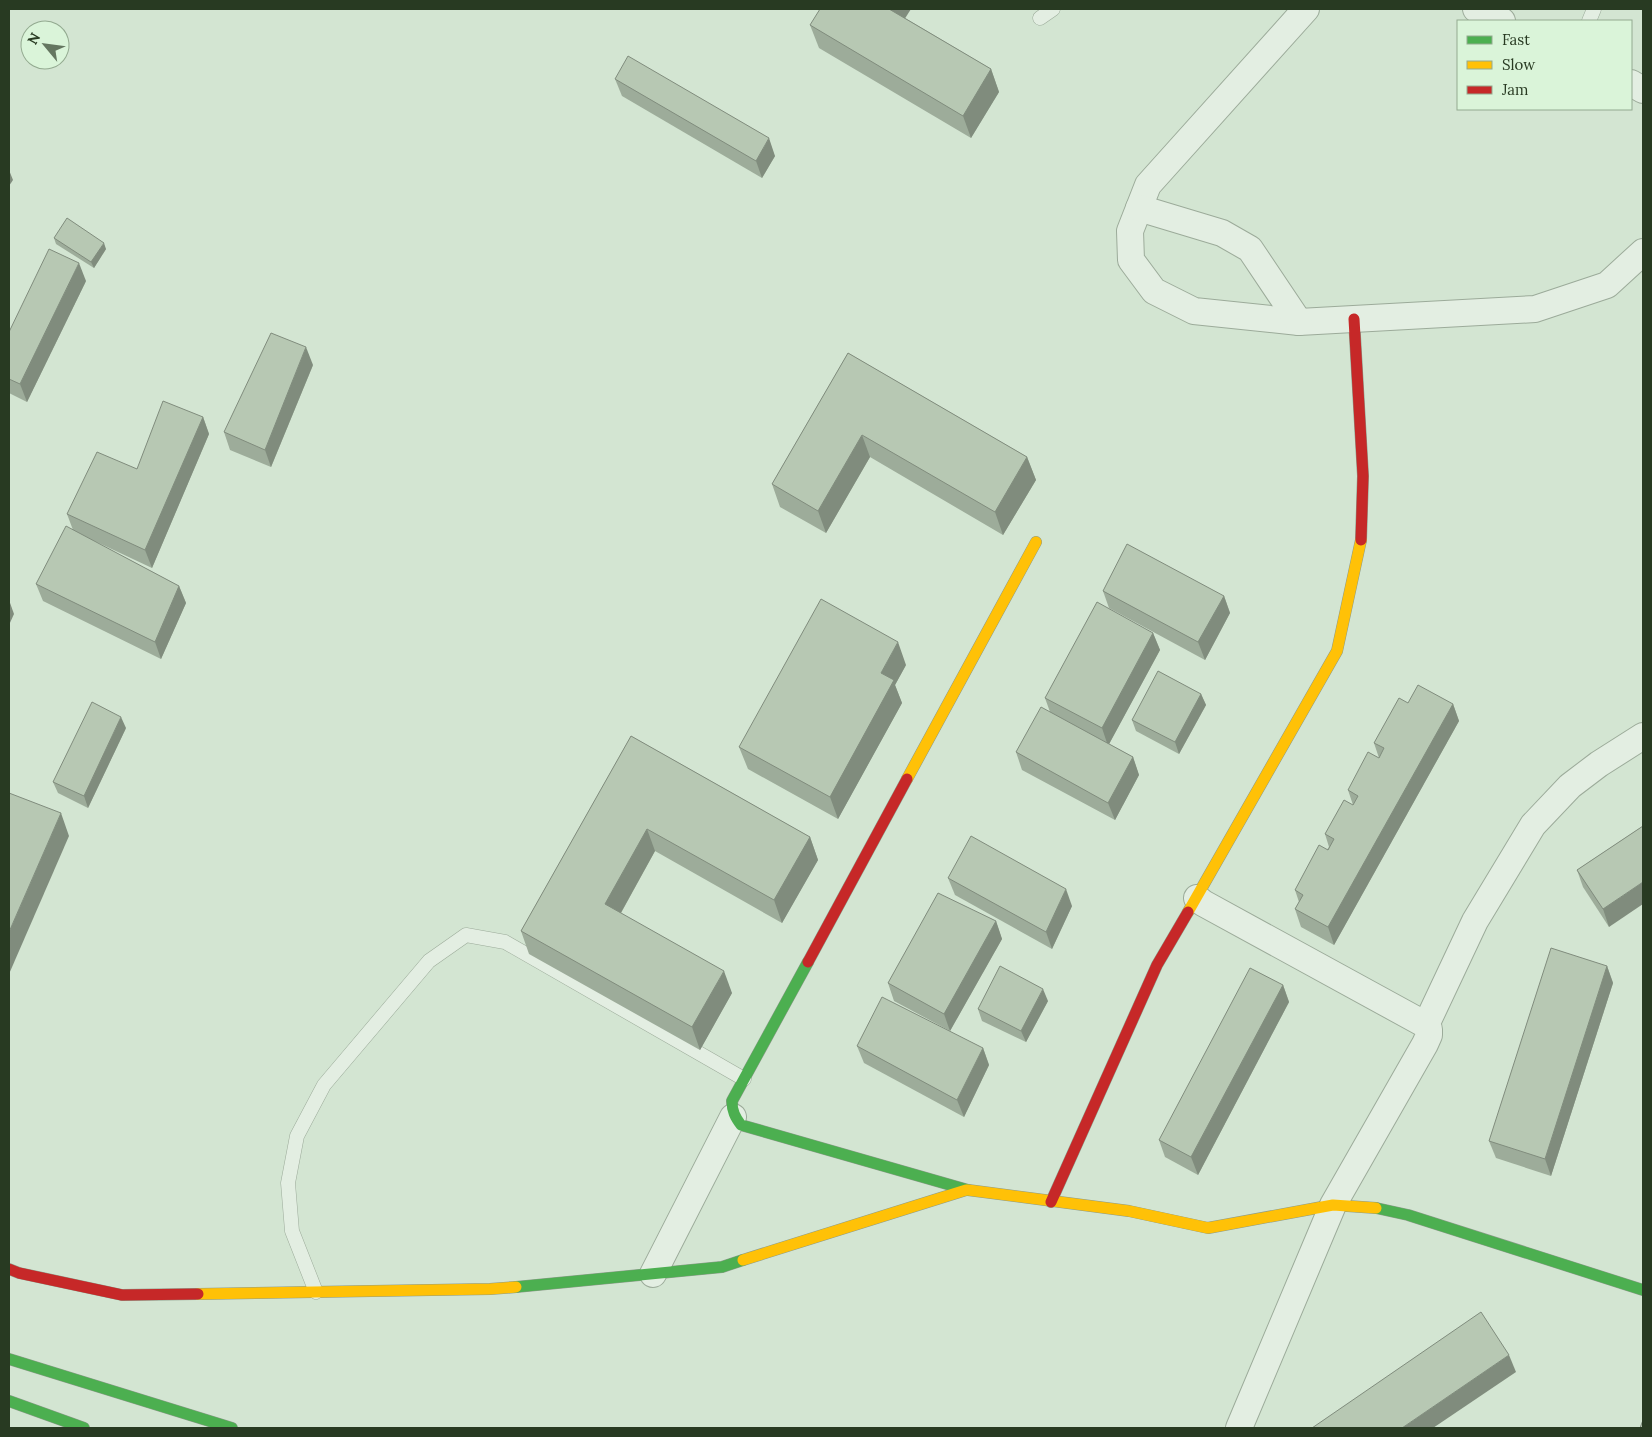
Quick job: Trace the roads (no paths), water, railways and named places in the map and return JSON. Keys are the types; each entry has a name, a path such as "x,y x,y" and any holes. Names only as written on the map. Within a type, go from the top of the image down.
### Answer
{"street":[{"path":"1306,9 1148,185 1130,231 1131,260 1154,291 1194,311 1299,322 1534,309 1607,285 1643,252"},
{"path":"1476,9 1500,20"},
{"path":"1139,208 1222,232 1250,249 1299,322"},
{"path":"1051,1202 1157,965 1337,652 1361,544 1363,476 1354,319"},
{"path":"1036,542 732,1101 733,1117 741,1126 966,1190 1129,1211 1208,1228 1333,1205 1370,1207 1408,1215 1643,1290"},
{"path":"1426,1025 1474,921 1533,825 1570,786 1598,764 1643,736"},
{"path":"1197,898 1426,1025 1429,1030 1425,1044 1333,1205 1240,1428"},
{"path":"653,1274 733,1117"},
{"path":"9,1269 19,1274 122,1294 490,1289 722,1267 966,1190"},
{"path":"9,1359 232,1428"},
{"path":"9,1401 84,1428"}],"lane":[{"path":"1040,18 1053,9"},
{"path":"316,1292 292,1231 288,1184 297,1136 324,1085 429,961 466,935 505,942 744,1079"}]}
